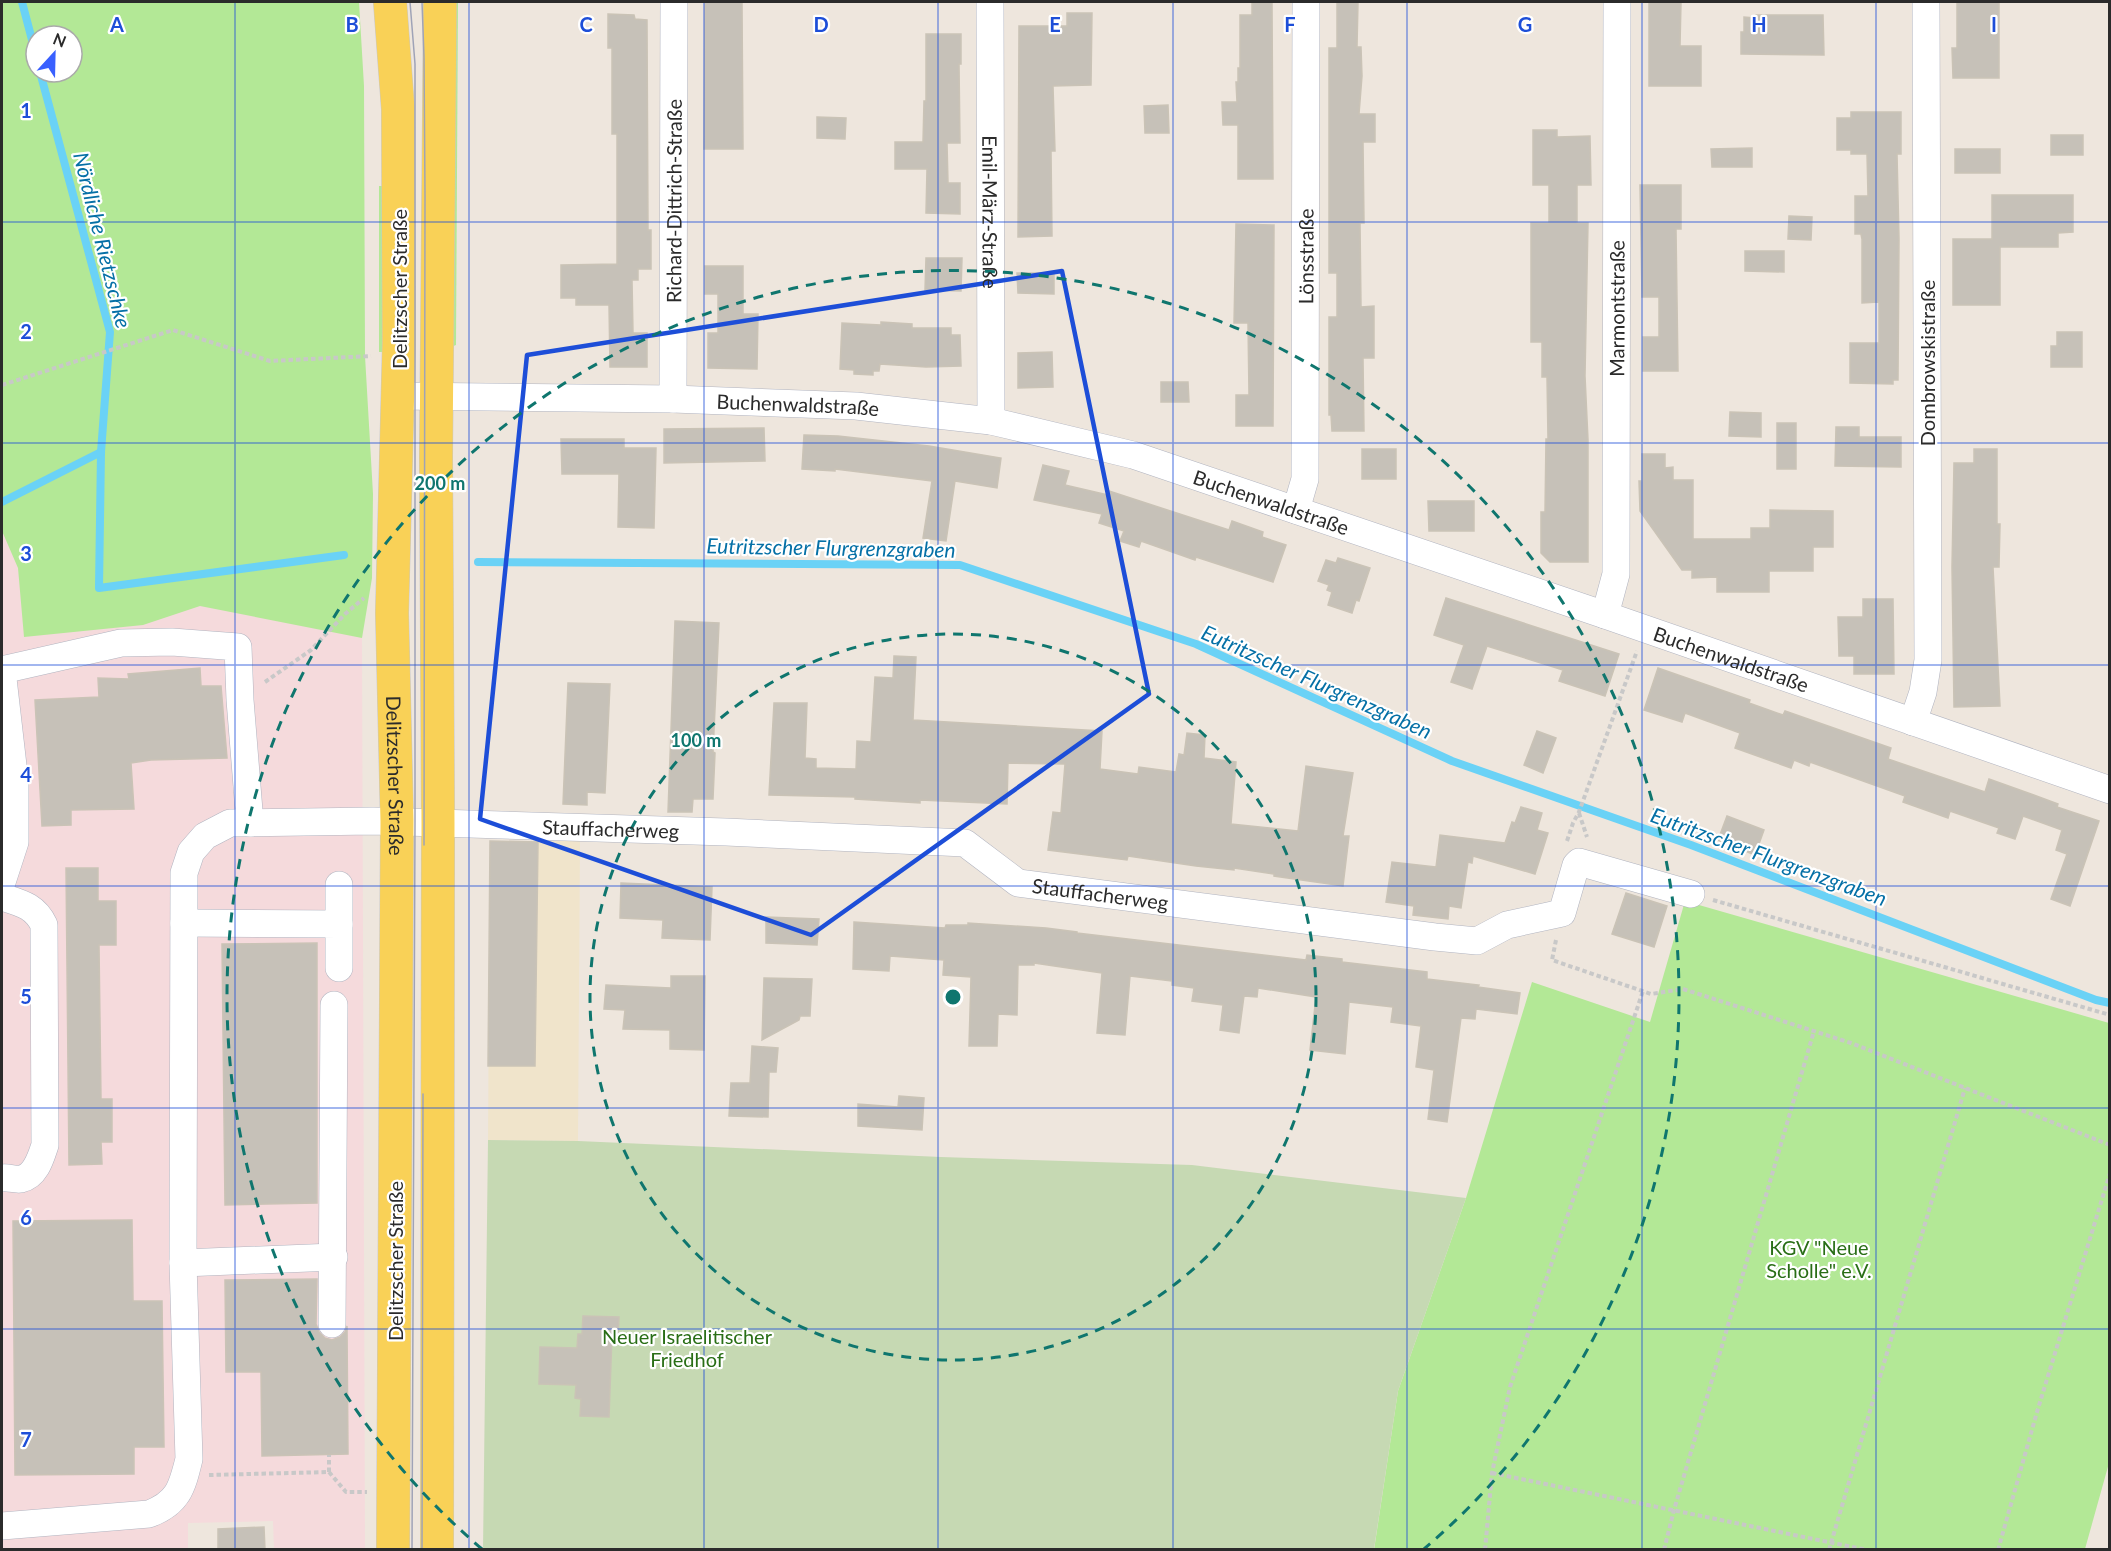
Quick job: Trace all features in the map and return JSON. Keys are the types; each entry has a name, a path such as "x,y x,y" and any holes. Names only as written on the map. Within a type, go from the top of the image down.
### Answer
{"main road":[{"name":"Delitzscher Straße","path":"390,2 398,109 399,396 392,613 397,821 393,1550"},
{"name":"Delitzscher Straße","path":"437,1550 437,396 440,2"}],"street":[{"name":"Richard-Dittrich-Straße","path":"674,2 674,399"},
{"name":"Emil-März-Straße","path":"990,2 991,421"},
{"name":"Lönsstraße","path":"1296,510 1305,479 1306,2"},
{"name":"Marmontstraße","path":"1605,615 1616,574 1617,2"},
{"name":"Dombrowskistraße","path":"1913,722 1923,692 1928,660 1926,2"},
{"name":"Buchenwaldstraße","path":"399,396 674,399 856,406 991,421 1133,455 1605,615 2109,790"},
{"path":"2,882 15,842 15,783 2,670 121,643 172,642 238,647 250,823"},
{"name":"Stauffacherweg","path":"185,1476 189,1459 183,1263 184,873 191,852 205,836 230,823 397,821 714,831 965,843 1018,883 1435,937 1477,940 1508,925 1562,913"},
{"path":"1562,913 1579,862 1691,894"},
{"path":"339,885 339,968"},
{"path":"2,897 38,912 44,925 45,1135 40,1163 28,1176 19,1179 2,1178"},
{"path":"183,923 339,924"},
{"path":"332,1324 334,1005"},
{"path":"183,1263 334,1257"},
{"path":"2,1526 150,1514 165,1508 176,1497 185,1476"}],"path":[{"path":"2,385 173,330 270,361 372,356"},
{"path":"240,700 311,650 345,614 372,592"},
{"path":"1564,851 1644,629"},
{"path":"1691,894 2109,1015"},
{"path":"1562,913 1552,960 1651,994 1683,989 1851,1043 2109,1145"},
{"path":"1485,1550 1491,1473 1510,1387 1643,991"},
{"path":"1664,1550 1814,1031"},
{"path":"1829,1550 1965,1088"},
{"path":"1998,1550 2109,1173"},
{"path":"329,1455 329,1472 346,1492 364,1492"},
{"path":"185,1476 329,1472"},
{"path":"1491,1473 1867,1550"}],"highlighted area":[{"path":"1062,271 1149,694 811,935 480,819 527,355"}],"shaded area":[{"path":"115,513 362,638 365,1549 274,1549 273,1521 188,1523 188,1549 2,1549 2,518"},
{"path":"490,841 580,841 578,1141 488,1140"}],"green space":[{"path":"2,2 359,2 364,86 365,356 373,494 372,578 362,638 200,606 143,625 24,637 18,568 2,531"},
{"path":"448,2 458,2 456,345 451,347"},
{"path":"379,186 387,186 387,352 379,352"},
{"name":"KGV \"Neue Scholle\" e.V.","path":"1685,901 2109,1023 2109,1463 2085,1549 1374,1550 1398,1391 1466,1198 1532,982 1650,1022"},
{"name":"Neuer Israelitischer Friedhof","path":"488,1140 578,1141 941,1157 1192,1165 1466,1198 1398,1391 1374,1549 483,1550"}],"building":[{"path":"705,2 742,2 743,149 704,149"},
{"path":"1252,2 1272,2 1273,179 1238,179 1238,125 1223,125 1222,102 1237,102 1236,82 1238,82 1238,68 1240,68 1240,15 1252,15"},
{"path":"1337,2 1358,2 1357,47 1361,47 1362,76 1359,114 1375,114 1375,142 1363,142 1364,223 1360,223 1361,307 1374,306 1374,358 1363,358 1364,431 1332,431 1331,415 1329,415 1329,317 1337,317 1337,273 1329,273 1329,48 1337,48"},
{"path":"1649,2 1681,2 1680,46 1701,46 1701,86 1649,86"},
{"path":"1957,2 1999,2 1999,78 1953,78 1952,48 1957,48"},
{"path":"1067,13 1092,13 1091,85 1053,86 1055,151 1051,151 1052,236 1018,237 1019,26 1067,26"},
{"path":"608,14 634,15 635,19 647,20 648,230 651,230 651,269 638,269 638,280 632,280 633,333 647,333 647,367 610,367 609,305 576,305 576,298 561,298 561,265 617,264 617,134 612,134 612,48 608,48"},
{"path":"1756,15 1823,15 1824,55 1741,54 1744,17 1756,18"},
{"path":"926,34 961,34 960,143 947,143 948,183 960,183 960,214 926,213 927,169 895,169 895,142 923,142 924,101 926,101"},
{"path":"1168,105 1169,133 1145,133 1144,106"},
{"path":"1851,112 1901,112 1901,154 1897,154 1898,380 1893,380 1893,384 1850,383 1850,343 1879,343 1879,302 1862,303 1862,239 1861,234 1855,234 1855,196 1868,196 1867,154 1851,154 1851,150 1837,150 1837,118 1851,118"},
{"path":"817,117 846,118 845,139 817,138"},
{"path":"1533,130 1557,130 1557,137 1590,136 1591,185 1577,185 1577,223 1588,223 1585,376 1588,440 1588,562 1550,562 1541,553 1541,512 1545,512 1546,439 1548,439 1547,377 1542,377 1542,342 1531,342 1531,223 1549,223 1549,185 1533,185"},
{"path":"2051,135 2083,135 2083,155 2051,155"},
{"path":"1752,148 1752,167 1712,167 1711,149"},
{"path":"1955,149 2000,149 2000,173 1955,173"},
{"path":"1640,185 1681,185 1681,229 1676,229 1678,371 1643,371 1643,337 1659,337 1659,297 1642,297"},
{"path":"1992,195 2073,195 2073,232 2058,233 2058,247 2000,247 2000,305 1953,305 1953,239 1992,239"},
{"path":"1789,216 1812,217 1811,240 1788,239"},
{"path":"1236,224 1274,225 1273,426 1236,426 1236,395 1249,395 1248,323 1234,323"},
{"path":"1745,251 1784,251 1784,272 1745,271"},
{"path":"926,258 962,258 961,291 925,290"},
{"path":"705,266 743,266 743,314 758,314 757,369 708,368 708,333 718,333 718,294 705,294"},
{"path":"1017,273 1054,273 1054,294 1018,293"},
{"path":"881,322 912,324 912,328 951,328 951,335 960,335 961,366 926,367 880,364 879,371 873,371 873,375 854,374 854,370 840,369 842,323 881,325"},
{"path":"2057,332 2082,332 2082,367 2051,367 2051,346 2057,346"},
{"path":"1052,352 1053,387 1018,388 1018,353"},
{"path":"1161,382 1188,382 1189,402 1161,402"},
{"path":"1730,412 1761,413 1761,437 1729,436"},
{"path":"1777,423 1796,423 1796,469 1777,469"},
{"path":"1836,427 1859,427 1859,437 1901,437 1901,467 1835,466"},
{"path":"764,428 765,461 664,463 664,429"},
{"path":"804,435 838,436 929,446 1001,458 997,488 955,481 946,541 923,538 932,481 835,469 835,471 802,469"},
{"path":"561,439 624,439 624,448 656,448 654,528 618,527 619,474 562,474"},
{"path":"1362,449 1396,449 1396,479 1362,479"},
{"path":"1974,449 1997,449 1999,567 1993,567 2000,706 1954,707 1952,567 1954,463 1974,463"},
{"path":"1642,454 1665,454 1665,468 1673,467 1673,480 1693,480 1693,539 1751,539 1751,528 1770,528 1770,510 1833,511 1833,547 1813,547 1813,571 1769,571 1769,592 1717,592 1717,577 1692,578 1692,570 1682,570 1640,511 1639,481 1642,481"},
{"path":"1043,465 1069,471 1065,485 1108,495 1109,491 1229,530 1232,521 1263,532 1262,537 1286,545 1273,582 1196,557 1195,560 1141,541 1139,547 1120,541 1124,531 1099,523 1102,514 1034,500"},
{"path":"1428,501 1474,501 1474,531 1429,531"},
{"path":"1338,558 1370,568 1359,601 1356,600 1352,613 1328,605 1332,592 1327,590 1329,585 1318,581 1326,560 1336,563"},
{"path":"1446,598 1619,654 1605,696 1559,681 1563,670 1487,646 1472,689 1451,682 1464,645 1434,635"},
{"path":"1863,599 1893,599 1894,674 1854,674 1854,656 1839,656 1838,617 1863,617"},
{"path":"675,621 719,623 713,799 693,799 692,812 668,812"},
{"path":"894,656 916,657 913,720 1102,731 1100,769 1138,774 1139,767 1176,772 1179,754 1184,755 1187,733 1205,735 1204,758 1236,762 1231,824 1298,831 1306,766 1353,773 1343,836 1349,836 1343,886 1234,868 1234,870 1196,866 1128,856 1127,860 1048,850 1053,812 1061,813 1065,764 1008,763 1007,804 920,800 920,803 855,799 855,797 769,795 774,703 807,703 805,758 816,759 816,768 856,769 857,741 871,742 875,677 893,678"},
{"path":"200,668 201,686 221,686 227,758 151,760 131,763 134,809 71,810 71,825 42,826 35,700 99,697 98,678 129,679 128,674"},
{"path":"1658,668 1750,700 1749,703 1783,715 1785,711 1891,748 1888,759 1985,792 1989,779 2058,804 2057,807 2099,821 2070,906 2051,899 2067,854 2056,850 2062,830 2023,816 2015,839 1997,833 1999,828 1950,811 1948,818 1903,802 1905,796 1810,762 1809,766 1794,760 1791,768 1735,748 1740,733 1685,713 1682,722 1644,710"},
{"path":"568,683 610,684 605,793 587,792 587,805 563,804"},
{"path":"1537,731 1556,738 1543,773 1524,765"},
{"path":"1521,807 1542,813 1537,830 1548,833 1535,874 1473,856 1472,863 1468,862 1461,908 1449,906 1448,919 1413,915 1414,906 1386,902 1392,862 1436,867 1440,835 1505,843 1512,822 1515,823"},
{"path":"1727,816 1764,830 1755,855 1718,840"},
{"path":"490,841 538,842 535,1066 488,1066"},
{"path":"66,868 98,868 98,901 116,901 116,945 99,945 101,1099 112,1099 112,1142 101,1142 102,1164 69,1165"},
{"path":"621,883 712,887 710,940 662,938 663,920 620,918"},
{"path":"1626,893 1667,906 1654,947 1612,934"},
{"path":"766,917 819,919 817,945 766,943"},
{"path":"854,922 945,928 946,925 968,925 968,923 1046,928 1306,960 1307,955 1342,959 1342,962 1427,972 1427,979 1479,985 1478,987 1520,993 1517,1014 1476,1009 1475,1019 1461,1018 1447,1122 1428,1119 1434,1070 1416,1067 1421,1026 1391,1022 1393,1007 1349,1002 1345,1054 1310,1050 1316,997 1258,988 1257,997 1244,996 1239,1033 1220,1030 1223,1005 1192,1001 1194,988 1172,985 1172,981 1130,976 1125,1035 1097,1033 1102,973 1034,963 1034,965 1018,965 1017,1015 998,1014 997,1046 969,1046 971,977 943,975 944,960 890,956 889,971 853,969"},
{"path":"317,943 317,1203 225,1205 222,944"},
{"path":"671,976 705,976 704,1050 670,1049 670,1030 623,1029 625,1010 604,1009 606,985 671,988"},
{"path":"764,978 812,979 810,1016 800,1016 799,1020 762,1040"},
{"path":"752,1046 778,1048 776,1072 769,1072 768,1117 729,1116 731,1083 750,1083"},
{"path":"899,1096 924,1098 922,1130 858,1126 858,1104 898,1107"},
{"path":"132,1220 133,1301 162,1301 164,1447 134,1447 134,1474 15,1475 13,1221"},
{"path":"317,1279 316,1324 319,1332 325,1338 332,1340 340,1337 347,1326 348,1454 262,1456 261,1372 226,1372 225,1280"},
{"path":"583,1316 619,1317 618,1335 612,1335 609,1417 580,1416 581,1399 575,1398 576,1385 539,1384 540,1347 577,1348 578,1334 582,1334"},
{"path":"264,1527 265,1550 218,1550 218,1529"}],"waterway":[{"name":"Nördliche Rietzschke","path":"22,2 28,24"},
{"name":"Nördliche Rietzschke","path":"43,84 110,332 101,452 99,588 344,555"},
{"name":"Nördliche Rietzschke","path":"2,502 101,452"},
{"name":"Eutritzscher Flurgrenzgraben","path":"478,562 960,565 1196,644 1452,761 1691,845 2096,1000 2110,1003"}],"tram line":[{"path":"410,2 415,64 412,1550"},
{"path":"422,2 425,196 424,845"},
{"path":"422,1550 423,1094"}]}
